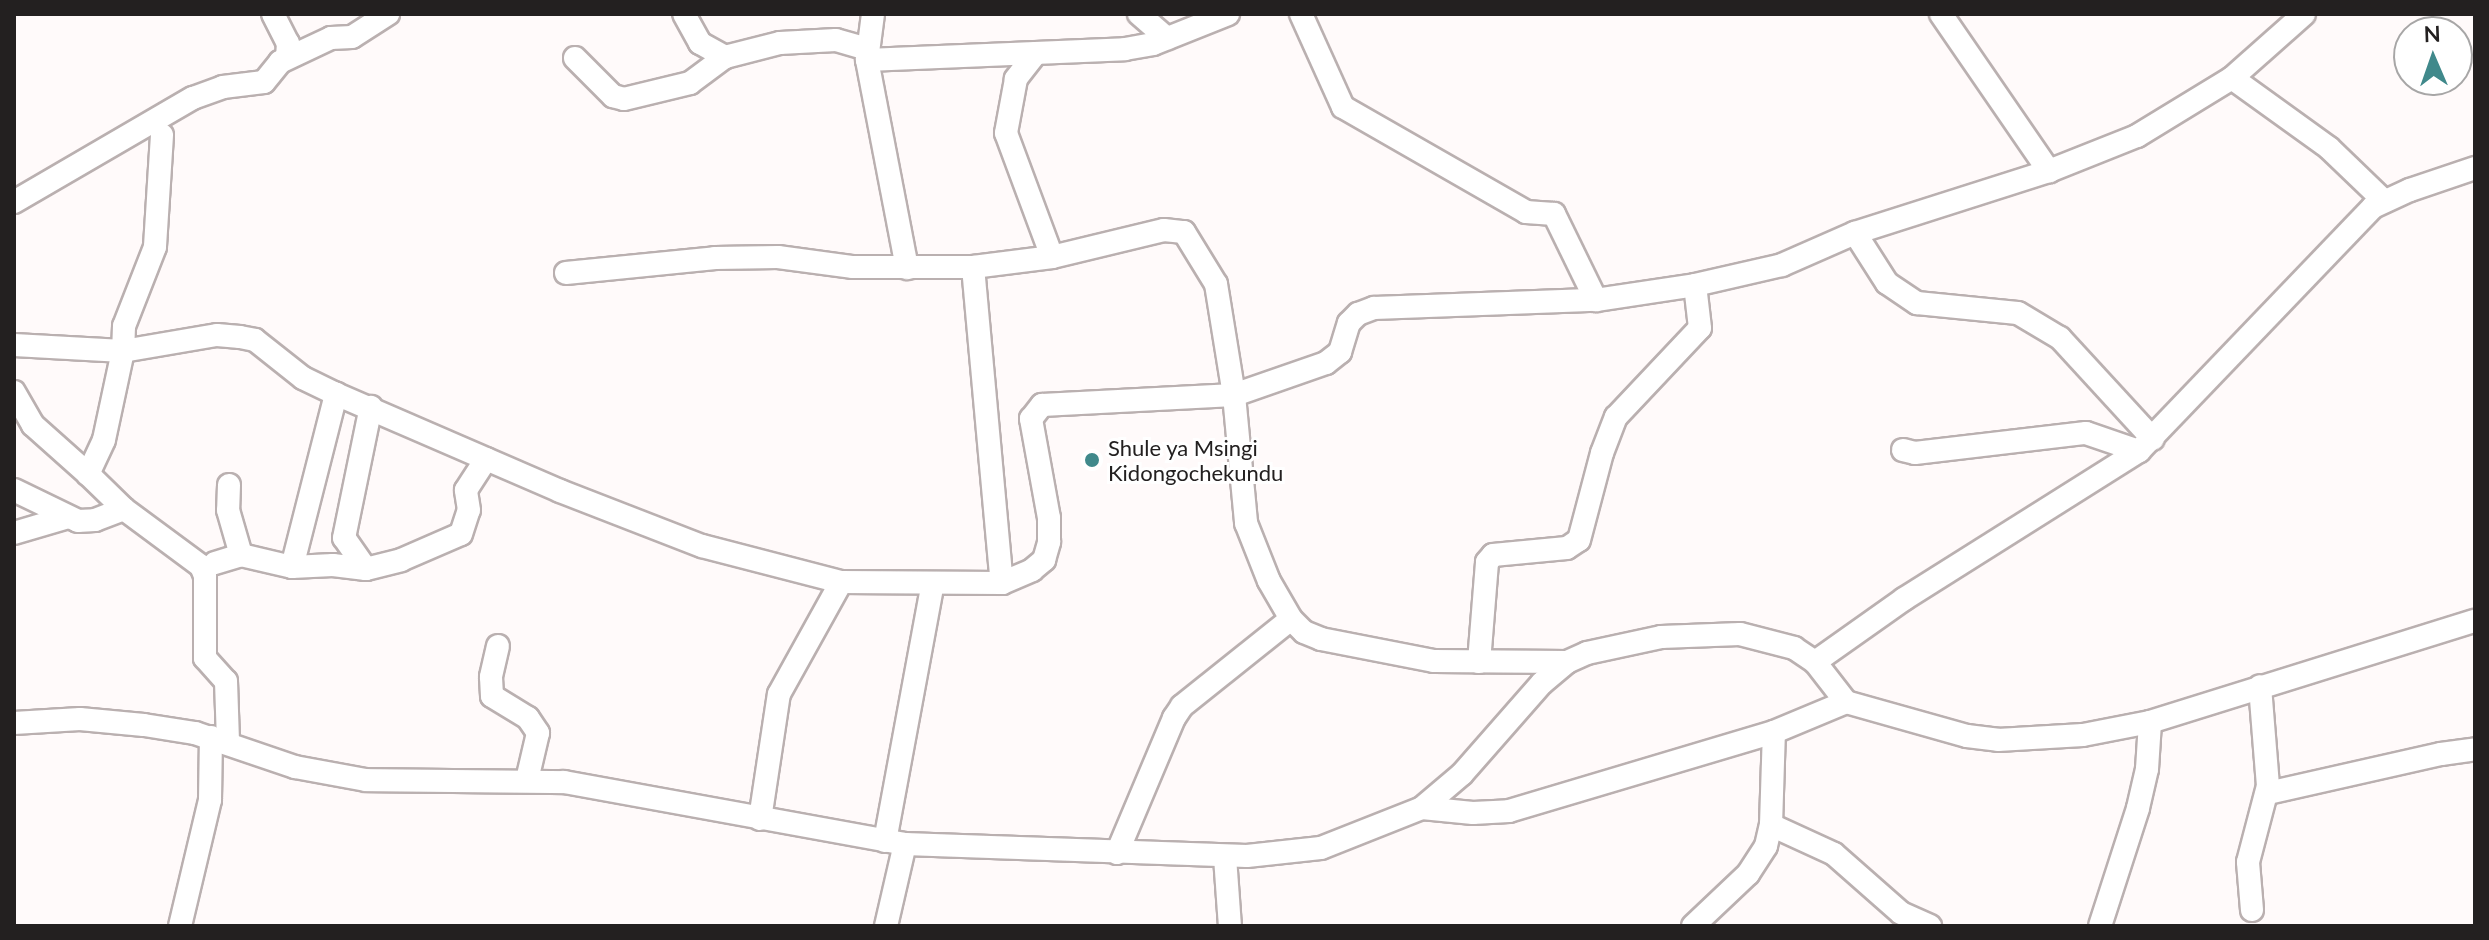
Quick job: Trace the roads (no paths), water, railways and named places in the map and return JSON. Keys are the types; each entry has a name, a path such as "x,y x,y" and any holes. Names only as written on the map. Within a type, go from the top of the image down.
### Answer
{"street":[{"path":"273,14 288,43 287,58"},
{"path":"14,202 193,98 223,87 264,82 287,58 331,38 352,37 388,14"},
{"path":"684,14 700,43 725,57"},
{"path":"873,14 867,55 907,268"},
{"path":"1139,14 1167,38"},
{"path":"575,58 613,96 624,99 694,82 725,57 802,40 836,40 867,55 1125,49 1167,38 1228,14"},
{"path":"1301,14 1343,107 1352,115 1526,212 1554,214 1596,300"},
{"path":"1941,14 2049,171"},
{"path":"14,345 123,351 217,335 255,340 303,378 336,394 486,459 702,546 841,582 1002,583 1032,570 1044,560 1049,542 1049,518 1031,419 1036,410 1052,402 1234,395 1326,363 1340,352 1353,318 1374,308 1596,300 1695,285 1782,265 1855,233 2049,171 2137,136 2232,78 2304,14"},
{"path":"1036,53 1016,79 1006,133 1052,257"},
{"path":"2232,78 2329,148 2384,201"},
{"path":"88,474 104,440 123,351 124,326 155,247 162,135"},
{"path":"1815,662 1904,599 2146,445 2364,215 2384,201 2475,168"},
{"path":"566,273 715,258 778,257 853,267 973,267 1052,257 1143,234 1175,230 1184,232 1216,284 1234,395 1246,523 1269,581 1291,619 1304,632 1321,639 1434,661 1567,662"},
{"path":"1855,233 1887,283 1917,303 2018,313 2060,338 2146,445"},
{"path":"973,267 1002,583"},
{"path":"1479,662 1487,562 1493,555 1567,548 1579,540 1602,453 1616,417 1700,328 1695,285"},
{"path":"14,392 33,425 124,509 201,566 205,576 205,658 226,681 210,800 180,926"},
{"path":"292,567 336,394"},
{"path":"366,569 344,538 371,407"},
{"path":"1903,450 1915,453 2086,433 2146,445"},
{"path":"215,563 241,555 292,567 333,565 366,569 401,560 461,534 469,510 466,490 486,459"},
{"path":"229,485 228,510 241,555"},
{"path":"14,490 68,517 90,522 124,509"},
{"path":"14,533 68,517"},
{"path":"760,819 779,694 841,582"},
{"path":"886,926 933,583"},
{"path":"1117,853 1174,718 1182,706 1291,619"},
{"path":"14,723 94,720 220,740 295,767 366,780 527,780 575,784 895,843 1225,857 1321,848 1422,808 1462,774 1542,683 1567,662 1587,653 1661,637 1740,634 1794,648 1815,662 1846,702 1967,736 1998,740 2083,735 2150,722 2475,621"},
{"path":"498,646 491,677 492,696 528,718 538,733 527,780"},
{"path":"2252,910 2248,862 2268,793 2260,686"},
{"path":"1422,808 1473,813 1509,811 1774,732 1846,702"},
{"path":"2100,926 2138,808 2147,769 2150,722"},
{"path":"1693,926 1748,874 1766,846 1771,825 1774,732"},
{"path":"2268,793 2475,749"},
{"path":"1771,825 1834,854 1901,913 1930,926"},
{"path":"1225,857 1230,926"}],"place":[{"name":"Shule ya Msingi Kidongochekundu","path":"1092,460"}]}
